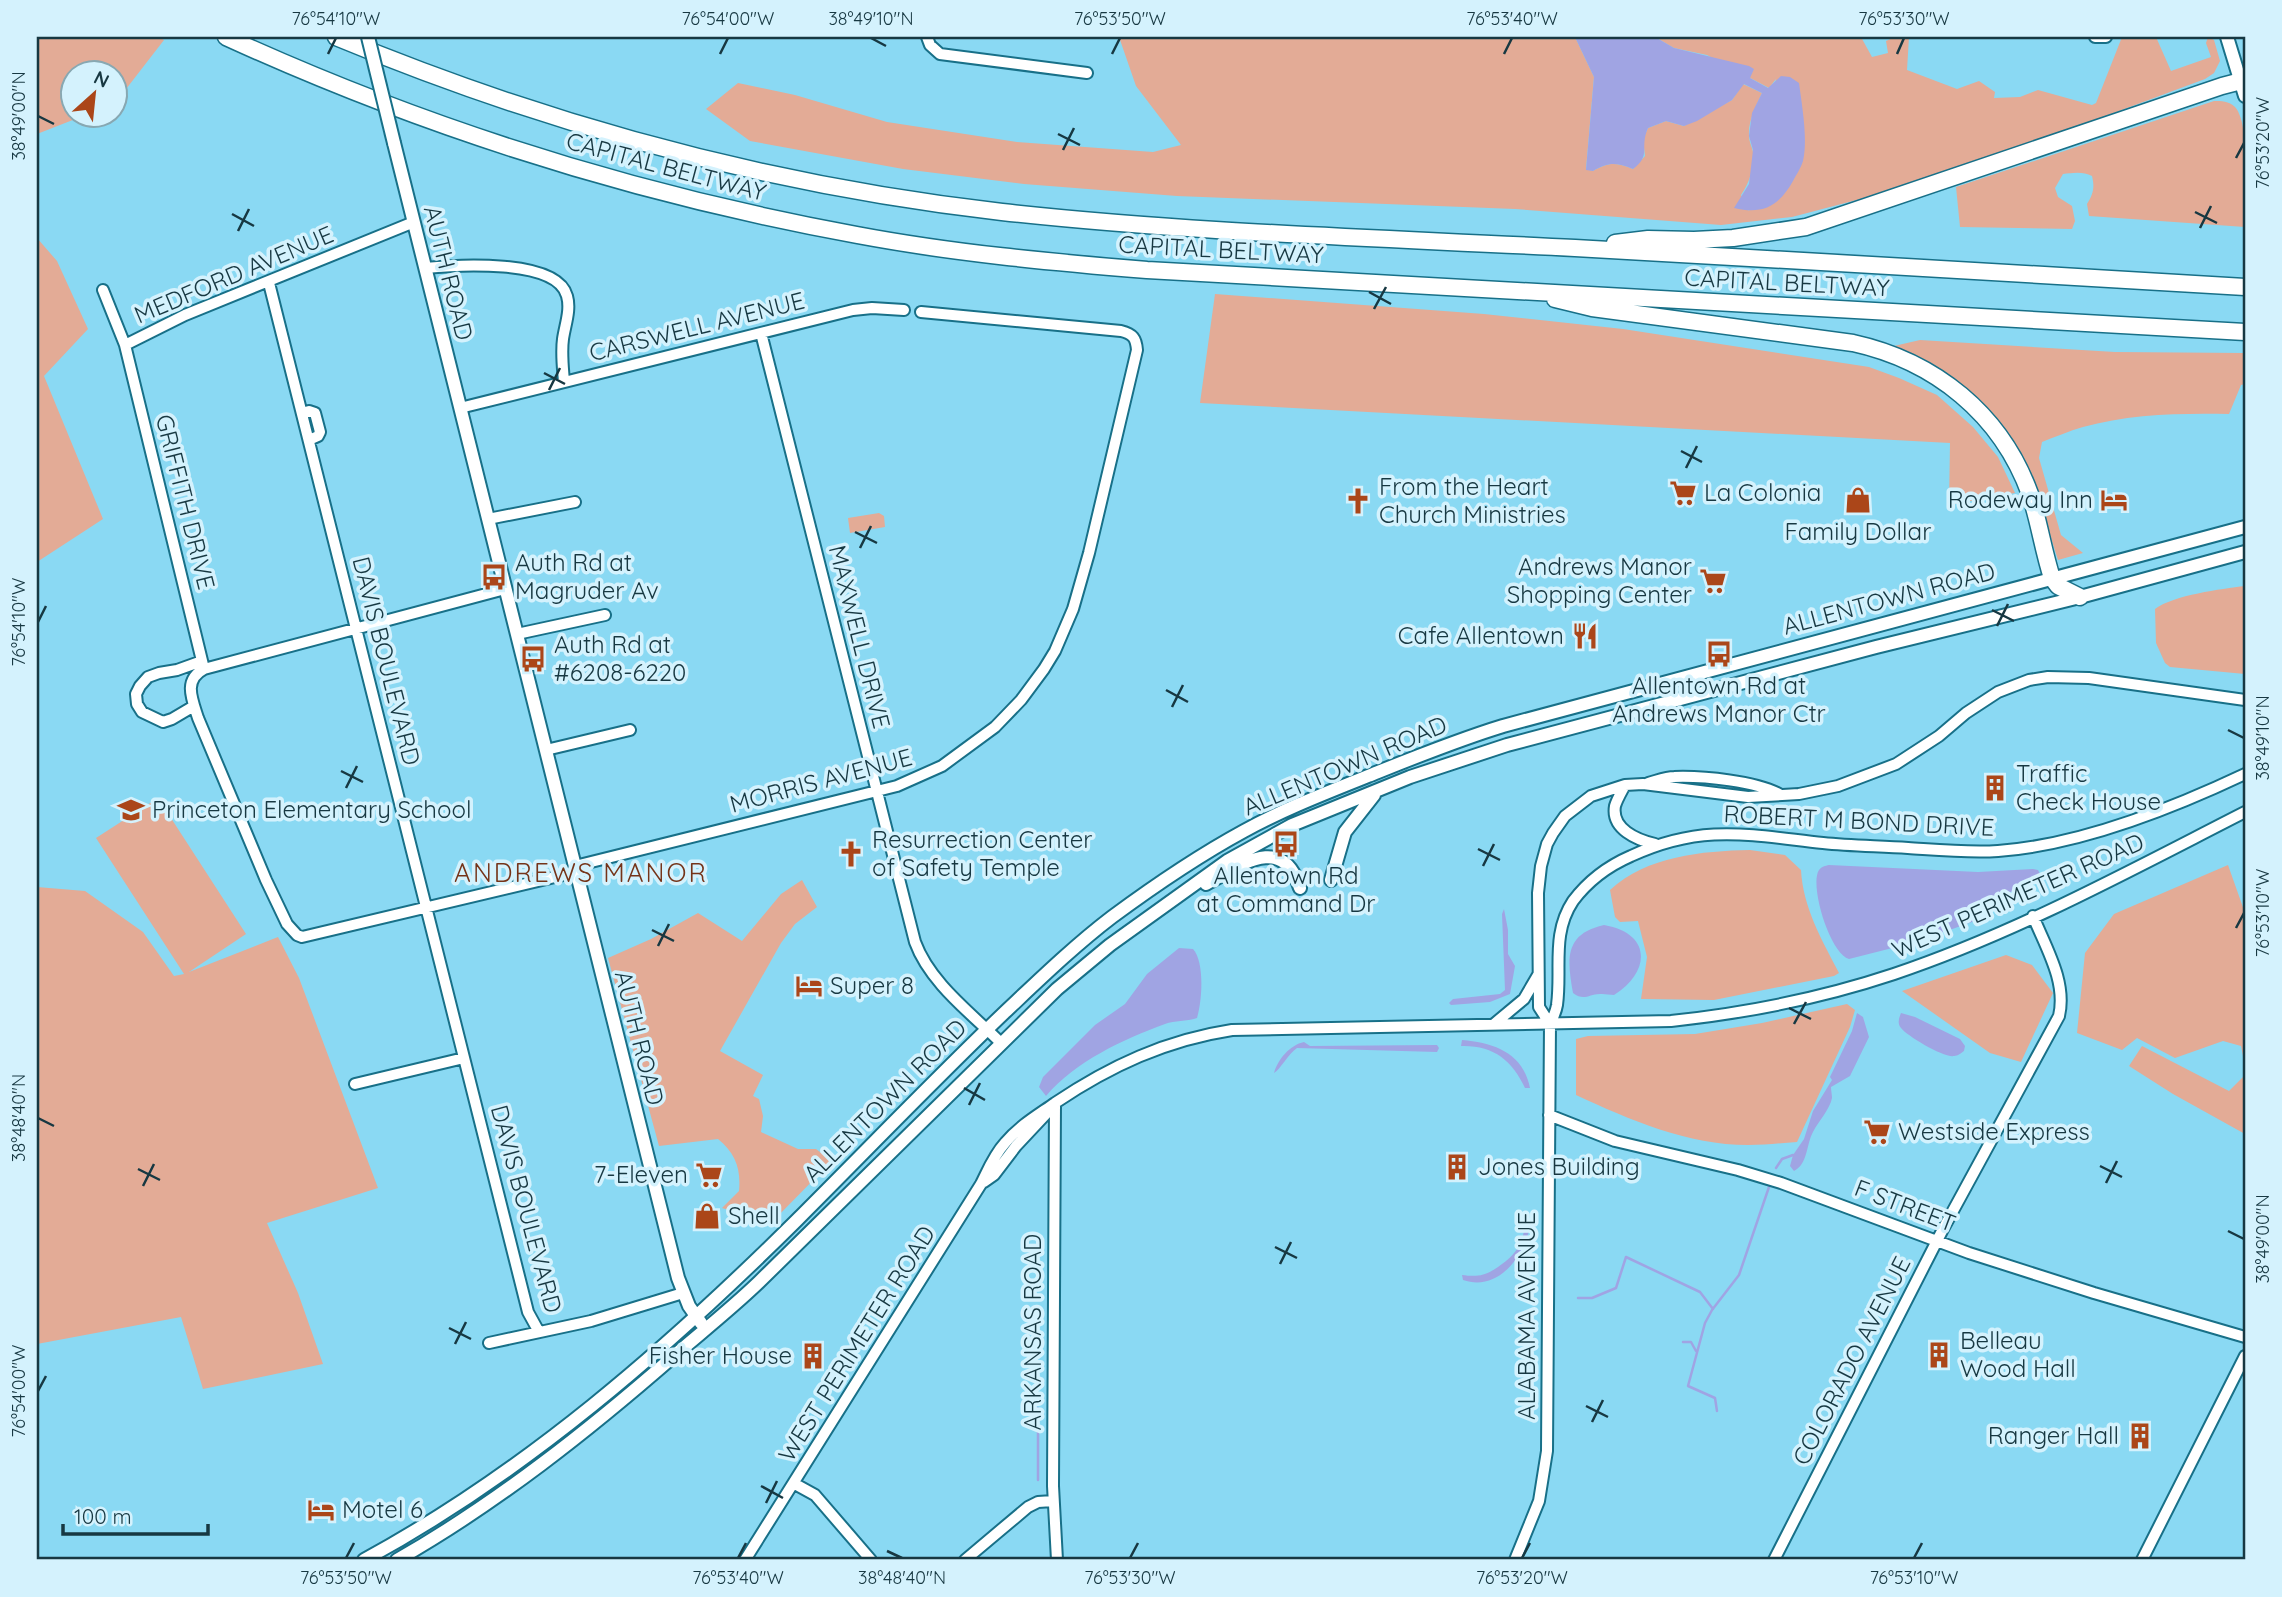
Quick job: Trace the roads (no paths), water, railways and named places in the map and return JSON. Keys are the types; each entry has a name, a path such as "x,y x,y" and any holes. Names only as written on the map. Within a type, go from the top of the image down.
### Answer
{"highway":[{"name":"CAPITAL BELTWAY","path":"226,37 302,71 424,118 576,169 709,204 859,236 1084,265 2245,332"},
{"name":"CAPITAL BELTWAY","path":"336,37 451,82 589,127 720,162 868,192 1001,212 1142,224 2245,287"},
{"path":"1578,248 1648,239 1733,238 1806,227 2244,86"},
{"path":"1519,289 1592,308 1853,343 1892,353 1929,371 1951,385 1994,428 2011,454 2030,495 2052,578 2061,588 2080,597"}],"main road":[{"name":"AUTH ROAD","path":"368,37 683,1293 696,1317 707,1330"},
{"path":"2227,37 2244,86"},
{"name":"ALLENTOWN ROAD","path":"364,1560 425,1525 496,1478 616,1385 696,1317 987,1029 1082,942 1152,888 1246,830 1316,796 1451,743 1503,726 2245,527"},
{"name":"ALLENTOWN ROAD","path":"397,1560 509,1488 620,1404 759,1282 1076,972 1227,861 1282,830 1410,777 1507,745 2245,552"},
{"path":"1331,880 1345,832 1378,790"},
{"path":"1162,907 1262,856 1282,861 1297,877 1300,888"}],"street":[{"path":"927,37 930,45 940,54 1087,73"},
{"path":"2095,37 2105,37"},
{"name":"MEDFORD AVENUE","path":"103,290 125,345 185,315 414,222"},
{"path":"425,268 493,264 542,275 563,288 567,294 569,308 563,341 564,382"},
{"name":"DAVIS BOULEVARD","path":"269,282 302,413 315,413 319,427 318,436 309,440 528,1312 539,1332"},
{"name":"CARSWELL AVENUE","path":"460,408 867,308 904,310"},
{"name":"MORRIS AVENUE","path":"194,706 266,880 288,924 302,937 876,793 926,775 977,742 1021,700 1055,651 1073,609 1089,553 1137,350 1134,337 1121,331 922,312"},
{"name":"MAXWELL DRIVE","path":"761,333 911,932 918,952 944,986 1002,1043"},
{"name":"GRIFFITH DRIVE","path":"125,345 203,665"},
{"path":"488,519 575,502"},
{"path":"203,665 190,685 194,706 163,722 142,712 137,704 136,694 148,677 356,628 505,589"},
{"path":"517,634 605,615"},
{"name":"ROBERT M BOND DRIVE","path":"1550,1024 1539,1007 1538,893 1543,857 1547,844 1565,816 1591,796 1643,784 1729,796 1782,795 1838,786 1883,770 1931,742 1988,697 2029,680 2063,676 2089,678 2245,700"},
{"path":"546,750 630,730"},
{"name":"ROBERT M BOND DRIVE","path":"1550,1024 1557,1006 1558,942 1563,921 1572,903 1587,884 1603,871 1656,844 1682,837 1721,832 1825,843 1946,850 2014,849 2120,824 2199,796 2245,774"},
{"path":"1625,786 1615,805 1616,820 1629,835 1640,841 1656,844"},
{"name":"WEST PERIMETER ROAD","path":"745,1560 981,1184 994,1174 1055,1104 1109,1070 1143,1054 1193,1037 1232,1030 1671,1021 1707,1018 1801,1000 1893,974 1973,944 2245,812"},
{"name":"COLORADO AVENUE","path":"1774,1560 1937,1241 2059,1016 2063,1001 2062,991 2034,916"},
{"path":"1493,1025 1524,999 1538,975"},
{"name":"ALABAMA AVENUE","path":"1516,1560 1538,1501 1547,1451 1550,1024"},
{"path":"355,1084 464,1058"},
{"name":"ARKANSAS ROAD","path":"1055,1104 1056,1560"},
{"name":"F STREET","path":"1549,1115 1615,1141 1738,1170 1791,1186 1937,1241 2083,1290 2245,1338"},
{"path":"489,1343 615,1315 683,1293"},
{"path":"2142,1560 2245,1356"},
{"path":"795,1484 815,1495 871,1560"},
{"path":"965,1560 1028,1507 1038,1502 1054,1501"}],"water":[{"path":"1575,37 1655,37 1674,48 1749,66 1754,69 1750,78 1768,88 1781,76 1790,77 1799,83 1805,143 1803,161 1788,190 1776,202 1762,209 1734,208 1749,184 1753,150 1749,136 1752,113 1762,93 1744,84 1732,100 1697,121 1684,126 1666,121 1648,128 1644,155 1633,169 1612,164 1593,171 1586,170 1594,77"},
{"path":"1829,865 1978,872 2033,869 2040,874 2035,880 1989,906 1972,922 1916,942 1849,959 1835,945 1819,903 1819,870"},
{"path":"1504,909 1508,930 1508,954 1515,966 1510,994 1490,1002 1451,1005 1449,1003 1453,999 1500,994 1505,990"},
{"path":"1604,925 1620,929 1631,936 1641,954 1640,965 1626,986 1614,995 1577,996 1573,993 1571,981 1571,950 1581,935"},
{"path":"1179,948 1193,949 1197,955 1201,972 1201,993 1197,1018 1165,1024 1116,1045 1071,1072 1046,1096 1039,1087 1043,1077 1095,1025 1125,1004 1147,974"},
{"path":"1857,1013 1863,1017 1869,1037 1850,1076 1831,1087 1831,1102 1813,1132 1802,1164 1794,1171 1790,1166 1793,1155 1804,1139 1813,1111 1832,1080 1830,1077 1852,1031"},
{"path":"1901,1013 1960,1039 1965,1046 1964,1051 1957,1056 1949,1056 1918,1041 1900,1026"},
{"path":"1462,1040 1486,1044 1506,1052 1521,1066 1530,1088 1525,1088 1514,1069 1500,1056 1483,1048 1461,1046"},
{"path":"1304,1042 1310,1046 1437,1045 1439,1048 1437,1052 1297,1048 1274,1073 1285,1053"},
{"path":"1527,1217 1531,1221 1524,1245 1509,1267 1489,1281 1463,1280 1462,1275 1485,1274 1512,1256 1522,1240"}],"waterway":[{"path":"1776,1168 1782,1159 1793,1155"},
{"path":"1717,1411 1715,1398 1688,1386 1705,1323 1739,1275 1769,1187"},
{"path":"1578,1298 1592,1298 1616,1288 1626,1257 1700,1292 1713,1309"},
{"path":"1683,1342 1691,1342 1696,1351"},
{"path":"1038,1408 1038,1480"}],"place":[{"name":"La Colonia","path":"1683,493"},
{"name":"Family Dollar","path":"1858,500"},
{"name":"Rodeway Inn","path":"2114,500"},
{"name":"From the Heart Church Ministries","path":"1358,501"},
{"name":"Auth Rd at Magruder Av","path":"494,577"},
{"name":"Andrews Manor Shopping Center","path":"1713,581"},
{"name":"Cafe Allentown","path":"1585,636"},
{"name":"Allentown Rd at Andrews Manor Ctr","path":"1719,654"},
{"name":"Auth Rd at #6208-6220","path":"533,659"},
{"name":"Traffic Check House","path":"1995,788"},
{"name":"Princeton Elementary School","path":"131,810"},
{"name":"Allentown Rd at Command Dr","path":"1286,844"},
{"name":"Resurrection Center of Safety Temple","path":"851,854"},
{"name":"Super 8","path":"809,986"},
{"name":"Westside Express","path":"1877,1132"},
{"name":"Jones Building","path":"1457,1167"},
{"name":"7-Eleven","path":"709,1175"},
{"name":"Shell","path":"707,1216"},
{"name":"Belleau Wood Hall","path":"1939,1355"},
{"name":"Fisher House","path":"813,1356"},
{"name":"Ranger Hall","path":"2140,1436"},
{"name":"Motel 6","path":"321,1510"}],"district":[{"name":"ANDREWS MANOR","path":"581,873"}]}
